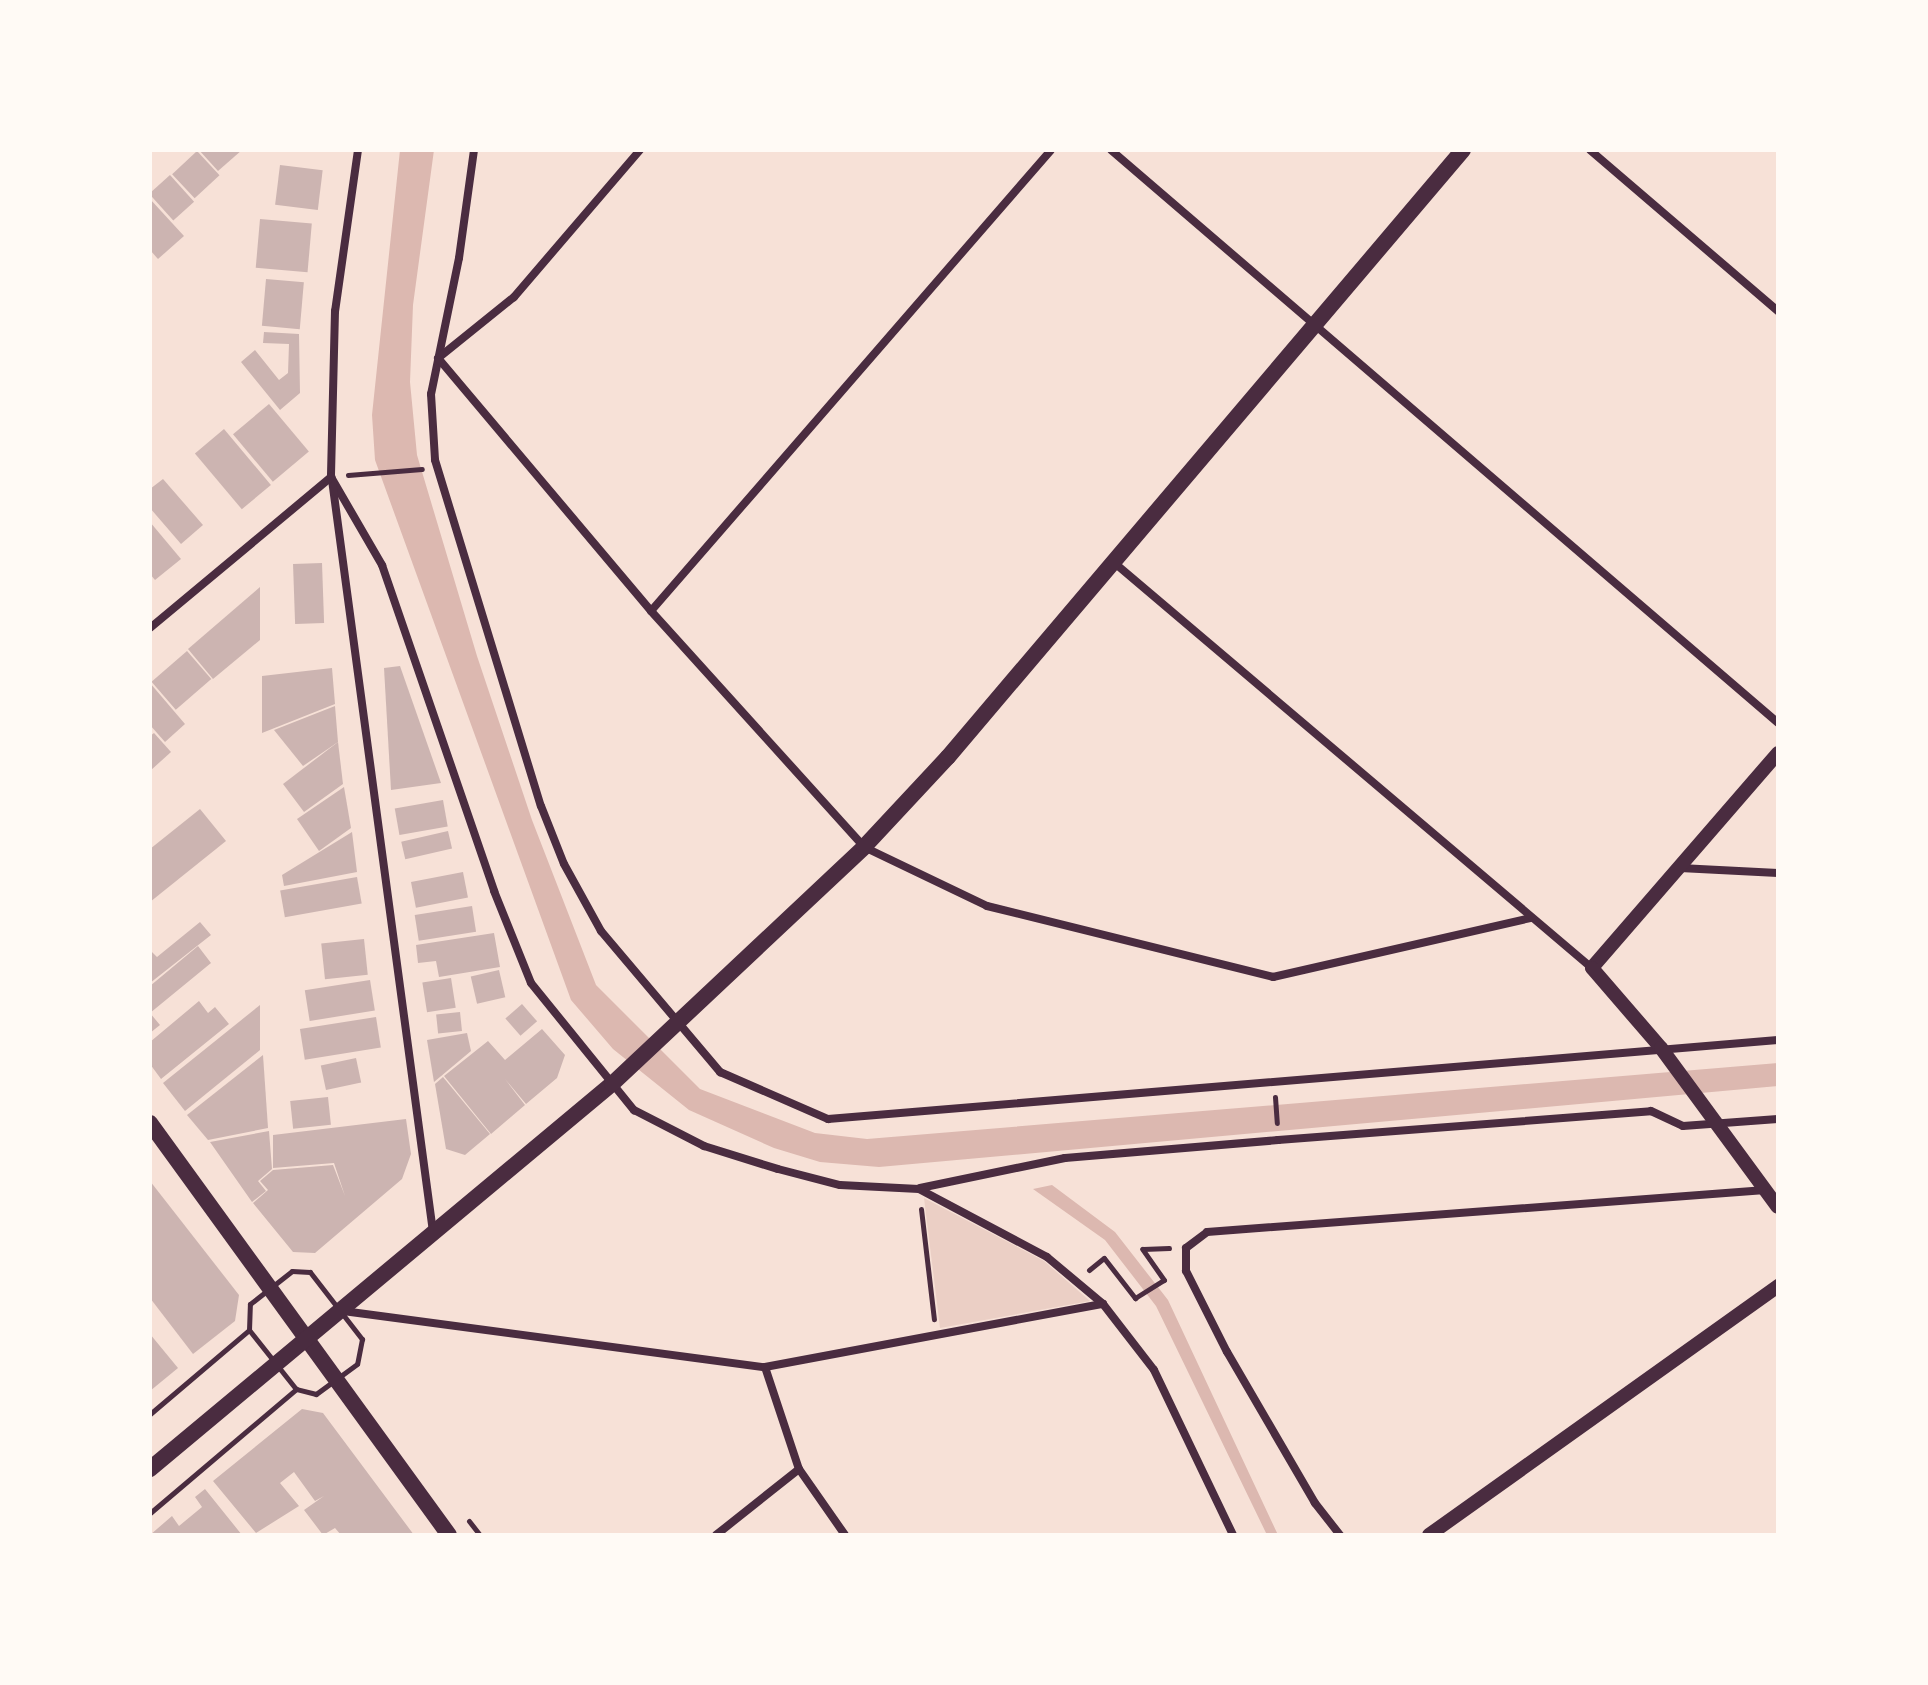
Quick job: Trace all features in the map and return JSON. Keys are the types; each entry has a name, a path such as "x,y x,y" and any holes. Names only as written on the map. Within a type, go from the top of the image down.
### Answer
{"main road":[{"path":"150,1469 612,1084 864,847 948,757 1110,560 1463,150"},
{"path":"150,1123 449,1535"}],"street":[{"path":"358,150 335,311 331,477 433,1233"},
{"path":"474,150 459,258 438,358 430,428 438,467 541,806 564,864 601,931 677,1026 720,1072 828,1119 1778,1040"},
{"path":"438,358 514,297 640,150"},
{"path":"651,611 1051,150"},
{"path":"1111,150 1778,723"},
{"path":"1590,150 1778,311"},
{"path":"438,358 651,611 864,847 987,906 1273,977 1531,918"},
{"path":"150,628 331,477"},
{"path":"331,477 382,565 494,891 531,983 634,1110 704,1146 840,1185 919,1189 1065,1158 1278,1140 1651,1111 1683,1126 1778,1119"},
{"path":"1110,560 1592,968 1661,1048 1778,1207"},
{"path":"1592,968 1778,753"},
{"path":"1679,868 1778,873"},
{"path":"919,1189 1047,1257 1103,1304 1154,1370 1233,1535"},
{"path":"1340,1535 1315,1503 1227,1352 1186,1271 1186,1248 1207,1232 1766,1189"},
{"path":"1429,1535 1778,1286"},
{"path":"339,1310 765,1367 1103,1304"},
{"path":"765,1367 799,1469 845,1535"},
{"path":"716,1535 799,1469"}],"path":[{"path":"331,477 438,467"},
{"path":"1274,1082 1278,1140"},
{"path":"919,1189 936,1336"},
{"path":"1104,1258 1135,1298 1164,1280 1142,1249 1186,1248"},
{"path":"292,1271 310,1272 339,1310 362,1339 357,1364 316,1394 296,1389 249,1330 250,1304 292,1271"},
{"path":"150,1414 249,1330"},
{"path":"150,1513 296,1389"}],"shaded area":[{"path":"400,150 434,150 413,305 410,382 417,455 477,656 532,820 596,985 700,1089 815,1133 867,1139 1778,1063 1778,1086 879,1167 820,1162 774,1148 689,1110 613,1049 571,1000 375,460 372,415"},
{"path":"1052,1185 1115,1232 1168,1300 1278,1535 1267,1535 1156,1306 1105,1240 1033,1189"},
{"path":"924,1198 1044,1261 1090,1301 940,1328"}],"building":[{"path":"199,150 242,150 218,171"},
{"path":"197,151 220,175 195,198 172,174"},
{"path":"280,165 323,170 318,210 275,205"},
{"path":"170,175 194,202 173,220 150,195"},
{"path":"150,199 184,236 158,259 150,250"},
{"path":"260,219 312,224 308,272 256,268"},
{"path":"266,279 304,282 300,329 262,326"},
{"path":"264,332 299,334 300,393 280,410 241,362 255,350 279,380 288,373 289,344 263,343"},
{"path":"269,404 309,451 273,482 233,434"},
{"path":"224,429 271,485 242,509 195,453"},
{"path":"163,479 203,525 181,544 150,508 150,489"},
{"path":"150,522 181,559 155,580 150,574"},
{"path":"322,563 324,623 295,624 293,564"},
{"path":"260,587 260,640 213,679 188,649"},
{"path":"187,651 211,679 176,710 152,682"},
{"path":"400,666 441,783 391,790 384,668"},
{"path":"332,668 335,704 262,733 262,676"},
{"path":"150,683 185,724 165,742 150,725"},
{"path":"335,706 338,742 303,766 274,730"},
{"path":"154,733 171,752 150,771 150,736"},
{"path":"338,742 343,784 304,812 283,784"},
{"path":"344,787 351,828 319,851 297,819"},
{"path":"443,800 448,827 399,835 395,809"},
{"path":"200,809 226,841 150,902 150,849"},
{"path":"448,831 452,849 405,859 401,842"},
{"path":"352,832 357,872 284,886 282,875"},
{"path":"463,872 468,898 416,908 411,882"},
{"path":"357,877 362,904 285,917 280,891"},
{"path":"472,906 476,932 419,941 415,915"},
{"path":"200,922 211,935 150,983 150,950 157,957"},
{"path":"494,933 500,967 439,977 436,961 418,963 416,945"},
{"path":"364,939 368,975 325,979 321,943"},
{"path":"198,946 211,963 150,1013 150,986"},
{"path":"499,970 505,997 477,1004 471,977"},
{"path":"451,978 456,1008 427,1012 422,983"},
{"path":"370,980 375,1011 310,1021 305,990"},
{"path":"199,1001 208,1013 215,1007 229,1024 161,1079 150,1064 150,1042"},
{"path":"522,1004 537,1021 520,1036 505,1018"},
{"path":"260,1005 260,1050 185,1111 163,1083"},
{"path":"460,1012 462,1031 438,1033 436,1015"},
{"path":"150,1013 160,1025 150,1033"},
{"path":"376,1017 381,1048 305,1060 300,1029"},
{"path":"542,1029 565,1055 557,1078 526,1104 505,1079 525,1105 491,1134 444,1076 488,1041 505,1060"},
{"path":"467,1033 471,1051 434,1082 427,1040"},
{"path":"263,1055 268,1128 208,1140 187,1115"},
{"path":"356,1058 361,1082 326,1090 321,1065"},
{"path":"443,1077 490,1134 465,1155 446,1149 435,1084"},
{"path":"328,1097 331,1125 293,1129 290,1101"},
{"path":"406,1119 411,1154 402,1179 315,1253 293,1252 253,1203 268,1190 260,1181 273,1170 333,1165 345,1196 334,1163 273,1168 273,1135"},
{"path":"269,1131 272,1169 258,1181 266,1191 252,1202 210,1142"},
{"path":"150,1181 239,1295 235,1321 193,1354 150,1298"},
{"path":"150,1334 178,1368 150,1391"},
{"path":"302,1409 323,1413 414,1535 341,1535 335,1528 323,1535 304,1510 324,1496 315,1501 294,1472 280,1483 299,1506 256,1533 213,1481"},
{"path":"205,1489 242,1535 150,1535 172,1516 179,1526 202,1507 195,1497"}]}
